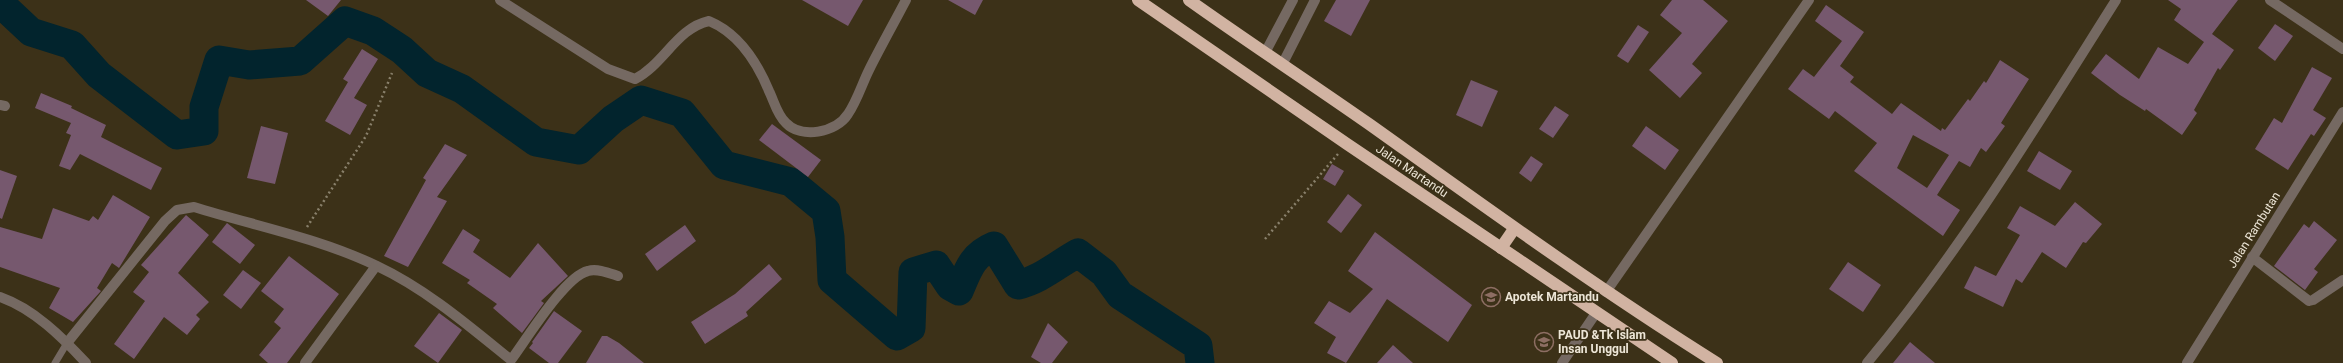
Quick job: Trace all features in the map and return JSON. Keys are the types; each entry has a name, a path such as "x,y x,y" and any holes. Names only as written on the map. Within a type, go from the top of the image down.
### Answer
{"highway":[{"name":"Jalan Martandu","path":"1138,0 1347,144 1672,363"},
{"name":"Jalan Martandu","path":"1189,0 1201,4 1514,229 1606,292 1717,363"},
{"path":"1501,248 1514,229"}],"street":[{"path":"500,0 608,69 635,79 652,68 691,28 709,21 720,26 739,41 753,61 786,124 807,133 827,129 840,122 848,115 869,70 906,0"},
{"path":"1266,52 1293,0"},
{"path":"1283,63 1315,0"},
{"path":"1606,292 1809,0"},
{"path":"1867,363 1904,318 1999,186 2116,0"},
{"path":"2270,0 2343,50"},
{"name":"Jalan Rambutan","path":"2187,363 2343,112"},
{"path":"67,343 161,226 177,210 194,207 301,236 376,266 406,282 465,323 510,361 557,297 576,277 588,271 600,271 618,276"},
{"path":"2252,257 2308,301 2313,300 2343,280"},
{"path":"305,363 376,266"},
{"path":"0,297 17,304 36,317 67,343 86,363"},
{"path":"1562,363 1596,313"}],"lane":[{"path":"54,363 67,343"}],"path":[{"path":"301,236 366,136 392,73"},
{"path":"1265,239 1347,144"}],"building":[{"path":"306,0 341,0 328,16"},
{"path":"802,0 863,0 848,26"},
{"path":"948,0 983,0 975,15"},
{"path":"1336,0 1370,0 1351,36 1324,21"},
{"path":"1672,0 1703,0 1728,21 1692,64 1702,73 1680,98 1649,70 1682,33 1660,15"},
{"path":"2168,0 2238,0 2212,34 2234,50 2220,70 2218,68 2194,110 2197,113 2182,135 2146,109 2145,111 2120,95 2091,73 2106,54 2139,79 2158,47 2188,64 2204,42 2174,20 2181,9"},
{"path":"1826,5 1864,32 1840,66 1854,77 1850,82 1892,114 1901,103 1941,131 1942,128 1945,130 1968,99 1970,101 1984,81 1986,83 2000,60 2029,79 2001,123 2005,126 1986,152 1981,148 1970,167 1959,161 1937,195 1960,210 1943,236 1854,171 1877,143 1835,111 1829,119 1788,89 1803,69 1814,77 1842,41 1815,21","holes":["1913,135 1949,155 1927,188 1897,168"]},
{"path":"2275,24 2293,36 2275,61 2258,48"},
{"path":"1638,25 1649,32 1628,63 1617,56"},
{"path":"362,49 378,59 354,98 367,105 350,135 325,121 348,82 343,79"},
{"path":"2312,67 2332,78 2313,110 2326,118 2314,136 2311,134 2288,170 2255,149 2274,118 2282,123"},
{"path":"1471,80 1498,91 1482,127 1456,115"},
{"path":"41,93 72,106 71,108 106,125 101,137 162,168 151,190 80,154 70,170 59,166 71,135 66,133 71,123 35,108"},
{"path":"1555,106 1569,115 1553,138 1539,129"},
{"path":"772,124 821,160 808,177 759,140"},
{"path":"261,126 288,133 275,184 247,178"},
{"path":"1646,126 1679,150 1665,170 1632,146"},
{"path":"445,144 467,155 437,197 447,201 408,267 384,256 426,180 423,178"},
{"path":"2039,151 2072,171 2060,190 2027,171"},
{"path":"1531,156 1543,164 1531,182 1519,173"},
{"path":"1332,164 1344,171 1335,186 1323,179"},
{"path":"0,170 17,176 2,219 0,218"},
{"path":"1348,194 1362,205 1341,233 1327,222"},
{"path":"113,195 150,217 119,268 112,263 97,288 101,291 73,322 49,308 60,288 0,267 0,227 42,239 53,208 89,221 93,216 98,220"},
{"path":"2075,202 2102,224 2086,243 2083,242 2066,268 2042,252 2022,283 2016,279 2003,307 1964,288 1975,266 1996,276 2020,235 2007,228 2020,206 2055,226"},
{"path":"186,215 209,235 178,273 209,302 196,315 200,319 187,335 164,317 134,359 114,344 145,301 133,292 149,272 141,265"},
{"path":"2314,221 2337,240 2314,269 2318,272 2305,290 2274,266 2304,224 2309,228"},
{"path":"227,223 255,245 240,264 212,242"},
{"path":"685,225 696,241 657,271 645,254"},
{"path":"463,229 480,240 473,252 510,278 538,243 568,276 541,301 544,303 522,333 493,308 497,304 467,283 470,280 442,263"},
{"path":"1375,232 1472,305 1448,342 1387,299 1346,363 1327,353 1336,337 1314,323 1329,301 1350,313 1373,289 1348,271"},
{"path":"289,256 339,294 287,363 268,363 259,355 281,328 274,322 284,309 261,291"},
{"path":"1848,262 1881,285 1863,312 1829,289"},
{"path":"769,264 782,279 746,312 748,316 705,344 691,322 735,294"},
{"path":"243,270 261,283 241,309 223,295"},
{"path":"554,311 582,331 558,363 549,363 529,348"},
{"path":"439,313 462,330 438,363 414,346"},
{"path":"1048,323 1068,342 1052,363 1041,363 1031,357"},
{"path":"602,336 607,336 619,343 644,363 586,363"},
{"path":"1910,342 1935,363 1893,363"},
{"path":"1393,345 1413,363 1377,363"}],"waterway":[{"path":"0,3 31,32 72,45 99,75 177,135 204,131 204,107 219,60 249,65 300,61 345,21 373,31 402,50 427,73 462,89 536,142 579,150 613,119 641,100 682,113 724,165 791,182 826,211 830,237 832,280 897,336 911,328 913,272 936,265 950,286 959,291 972,264 981,254 994,246 1018,285 1041,276 1078,253 1104,273 1120,295 1198,346 1200,363"}],"place":[{"name":"Apotek Martandu","path":"1491,297"},
{"name":"PAUD &Tk Islam Insan Unggul","path":"1544,342"}]}
